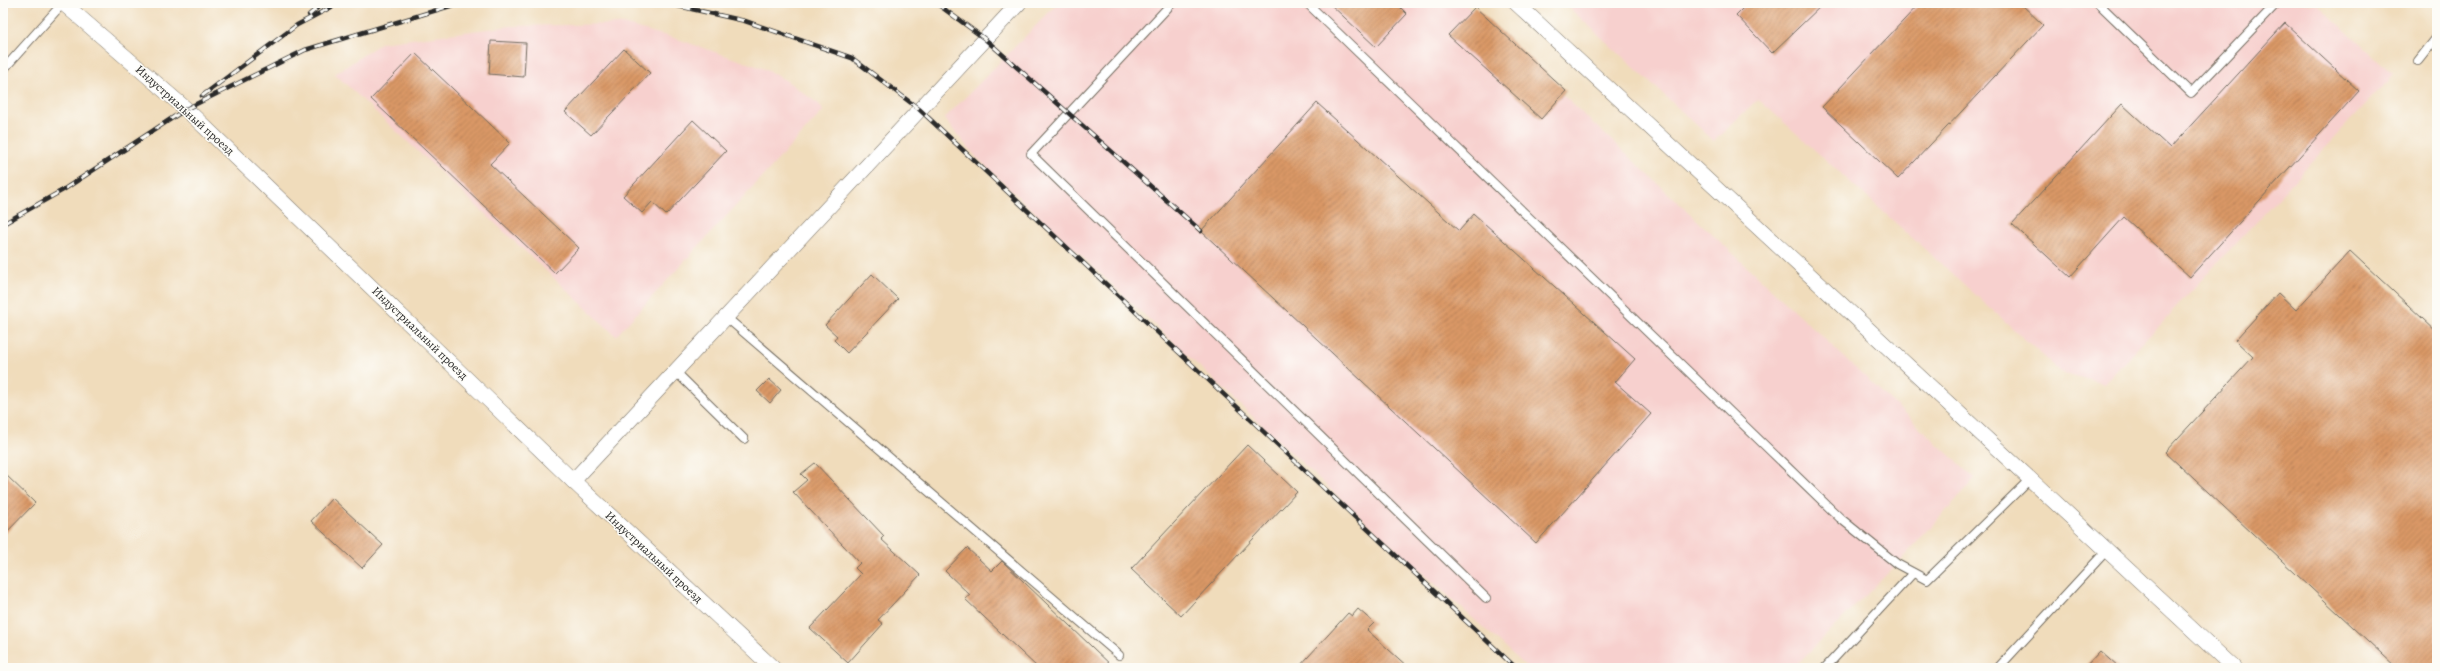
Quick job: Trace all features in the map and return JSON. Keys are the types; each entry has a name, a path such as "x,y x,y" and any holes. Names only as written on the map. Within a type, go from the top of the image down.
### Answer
{"street":[{"name":"Индустриальный проезд","path":"63,3 186,108 573,480 773,668"},
{"path":"573,480 1019,3"},
{"path":"1516,3 2234,668"}],"lane":[{"path":"3,70 63,3"},
{"path":"1172,3 1031,154 1486,598"},
{"path":"1308,3 1840,518 1897,564 1927,580 2030,479"},
{"path":"2098,3 2191,93 2277,3"},
{"path":"2418,61 2437,37"},
{"path":"726,317 1119,655"},
{"path":"675,371 744,439"},
{"path":"1998,668 2107,550"},
{"path":"1825,668 1913,573"}],"shaded area":[{"path":"1058,3 1464,3 1975,479 1897,564 1793,668 1528,668 1329,488 977,158 944,119"},
{"path":"1564,3 2316,3 2393,75 2104,384 2061,372 1758,99 1714,141"},
{"path":"623,24 674,38 765,69 787,81 820,105 823,111 616,336 335,74 381,43 511,26"}],"building":[{"path":"1329,3 1396,3 1407,14 1376,47"},
{"path":"1748,3 1824,3 1772,53 1736,15"},
{"path":"1920,3 2020,3 2043,25 1898,179 1822,107"},
{"path":"1475,7 1566,91 1541,119 1448,35"},
{"path":"2285,23 2359,91 2190,277 2124,217 2070,277 2012,224 2122,104 2170,148"},
{"path":"491,41 526,43 524,77 489,74"},
{"path":"624,49 650,73 591,135 565,112"},
{"path":"415,53 510,143 490,164 579,248 555,273 371,99"},
{"path":"1317,103 1459,231 1474,214 1635,359 1615,382 1651,414 1536,543 1201,231"},
{"path":"693,120 726,151 666,215 652,202 642,213 623,196"},
{"path":"2350,251 2437,332 2437,668 2397,668 2165,452 2253,357 2235,340 2278,293 2296,310"},
{"path":"872,274 898,299 847,353 834,340 837,336 825,325"},
{"path":"769,379 781,390 770,403 757,391"},
{"path":"1247,445 1297,492 1181,616 1131,569"},
{"path":"815,463 884,536 881,539 920,575 878,620 883,624 848,663 810,628 861,574 855,568 860,563 793,492 807,480 801,474"},
{"path":"3,472 35,503 3,536"},
{"path":"332,498 383,545 362,568 311,521"},
{"path":"967,548 992,571 1002,561 1114,668 1038,668 965,599 970,595 945,571"},
{"path":"1358,609 1374,623 1367,630 1409,668 1298,668 1348,613 1352,616"},
{"path":"2100,651 2119,668 2084,668"}],"railway":[{"path":"309,15 323,3"},
{"path":"202,96 297,25 339,3"},
{"path":"3,224 63,190 186,109 305,50 460,3"},
{"path":"665,3 745,21 852,58 919,109 1516,668"},
{"path":"936,3 985,39 1201,231"}]}
